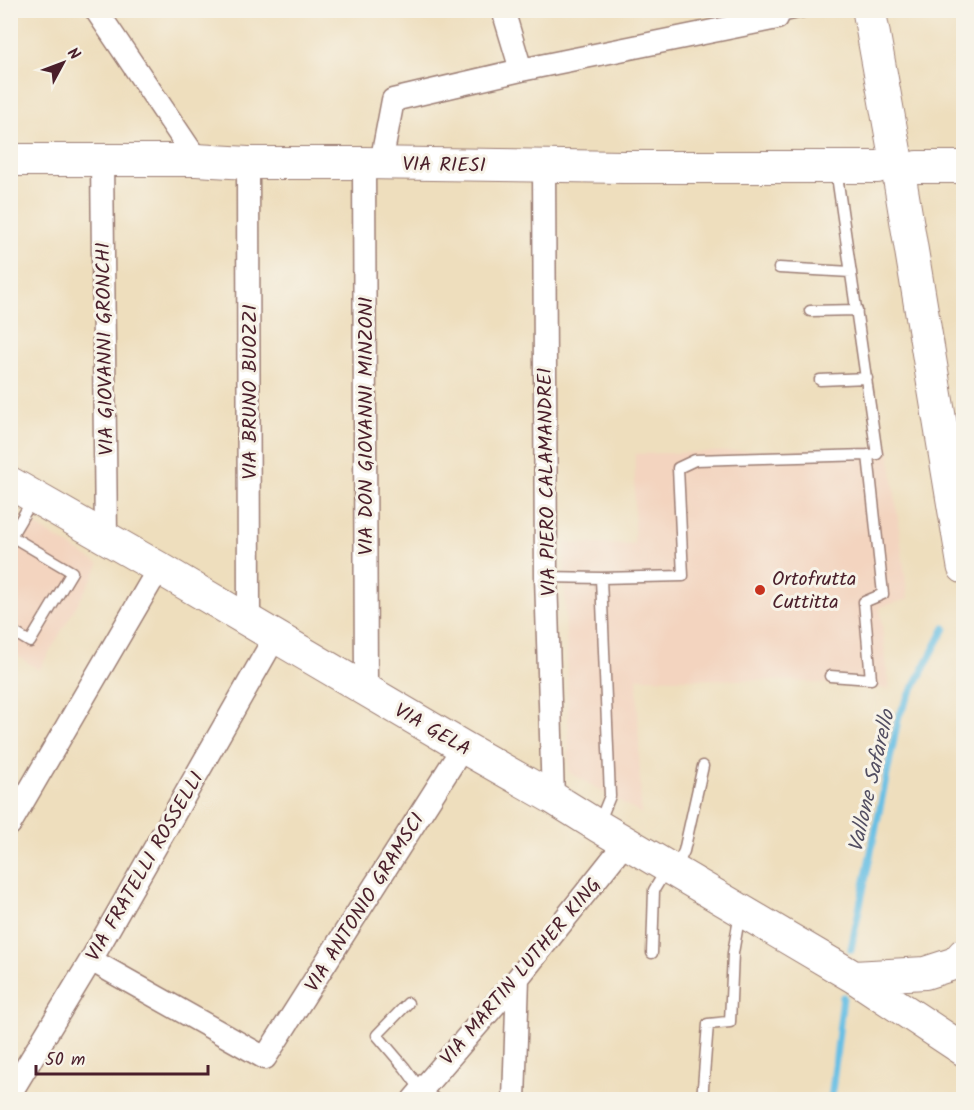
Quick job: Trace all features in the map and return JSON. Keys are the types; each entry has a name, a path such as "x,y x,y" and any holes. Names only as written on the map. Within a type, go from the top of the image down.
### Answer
{"main road":[{"path":"870,14 903,199 963,567"},
{"name":"VIA RIESI","path":"10,160 877,167"},
{"path":"916,167 963,167"},
{"name":"VIA GELA","path":"23,490 553,798 854,977 963,1050"},
{"path":"854,977 926,973 961,960"},
{"path":"931,1028 963,1034"}],"street":[{"path":"96,10 197,160"},
{"path":"503,10 521,70 776,14"},
{"name":"VIA DON GIOVANNI MINZONI","path":"366,690 373,163 393,100 521,70"},
{"name":"VIA GIOVANNI GRONCHI","path":"102,160 106,538"},
{"name":"VIA BRUNO BUOZZI","path":"248,163 262,629"},
{"name":"VIA PIERO CALAMANDREI","path":"544,166 546,577 553,798"},
{"path":"10,824 159,568"},
{"name":"VIA FRATELLI ROSSELLI","path":"10,1094 91,960 262,629"},
{"name":"VIA ANTONIO GRAMSCI","path":"91,960 265,1058 462,747"},
{"name":"VIA MARTIN LUTHER KING","path":"424,1096 626,842"},
{"path":"514,1100 518,978"}],"lane":[{"path":"776,14 812,10"},
{"path":"546,577 683,576 678,468 695,460 877,454 836,167"},
{"path":"779,268 851,272"},
{"path":"810,311 857,310"},
{"path":"820,380 867,378"},
{"path":"830,676 871,679 864,602 884,594 868,455"},
{"path":"10,630 30,642 72,572 11,537 23,490"},
{"path":"598,826 610,796 601,578"},
{"path":"652,953 654,890 684,851 703,766"},
{"path":"702,1100 708,1024 730,1022 733,953 741,910"},
{"path":"408,1003 377,1035 405,1068 424,1096"}],"shaded area":[{"path":"889,447 908,599 880,607 889,689 790,681 637,678 641,814 569,772 564,543 634,545 635,454"},
{"path":"10,510 99,564 39,670 11,652"}],"waterway":[{"name":"Vallone Safarello","path":"851,949 899,715 945,628"},
{"name":"Vallone Safarello","path":"831,1100 843,997"}],"place":[{"name":"Ortofrutta Cuttitta","path":"760,590"}]}
